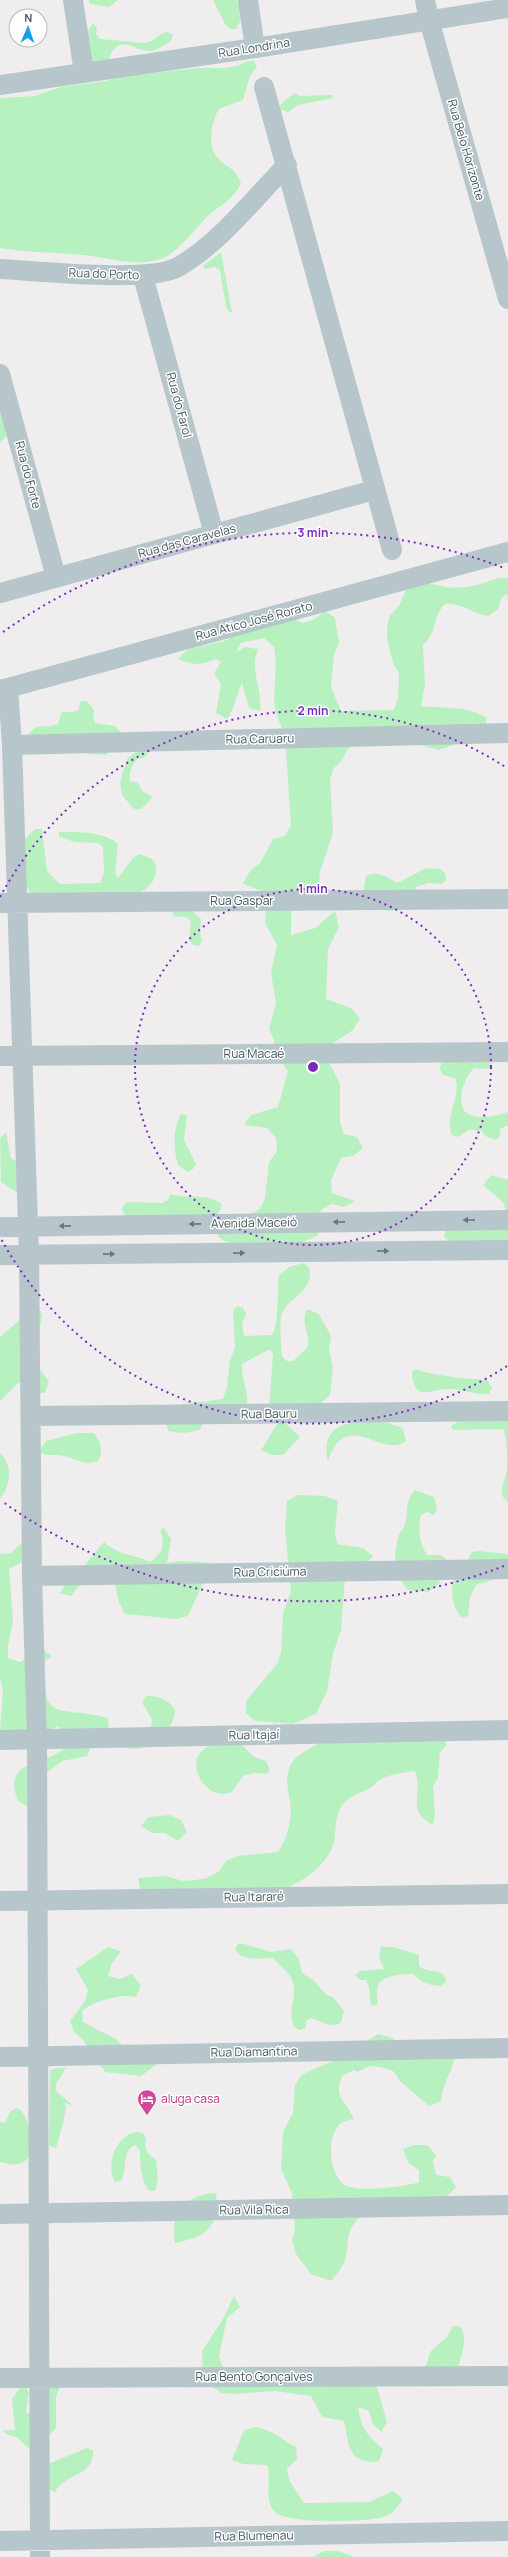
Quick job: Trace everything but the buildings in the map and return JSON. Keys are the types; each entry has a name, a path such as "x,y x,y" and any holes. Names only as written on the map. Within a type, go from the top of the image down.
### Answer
{"street":[{"path":"73,0 84,73"},
{"path":"248,0 255,48"},
{"name":"Rua Belo Horizonte","path":"425,0 429,20 508,299"},
{"name":"Rua Londrina","path":"0,85 255,48 508,8"},
{"path":"264,86 287,165 374,490 392,550"},
{"name":"Rua do Porto","path":"0,269 143,276 177,268 206,248 287,165"},
{"name":"Rua do Farol","path":"143,276 214,534"},
{"name":"Rua do Forte","path":"0,374 56,577"},
{"name":"Rua das Caravelas","path":"0,592 374,490"},
{"name":"Rua Atico José Rorato","path":"4,689 508,552"},
{"path":"4,689 12,745 9,903 22,1056 28,1227 32,1576 37,1740 39,1901 39,2549"},
{"name":"Rua Caruaru","path":"12,745 508,733"},
{"name":"Rua Gaspar","path":"9,903 508,899"},
{"name":"Rua Macaé","path":"0,1056 508,1052"},
{"name":"Avenida Maceió","path":"0,1228 508,1220"},
{"path":"0,1255 508,1250"},
{"name":"Rua Bauru","path":"30,1416 508,1411"},
{"name":"Rua Criciúma","path":"32,1576 508,1569"},
{"name":"Rua Itajaí","path":"0,1740 508,1730"},
{"name":"Rua Itararé","path":"0,1901 508,1894"},
{"name":"Rua Diamantina","path":"0,2057 508,2048"},
{"name":"Rua Vila Rica","path":"0,2214 508,2205"},
{"name":"Rua Bento Gonçalves","path":"0,2378 508,2376"},
{"name":"Rua Blumenau","path":"0,2541 39,2549 508,2531"}],"green space":[{"path":"88,0 118,0 109,7 90,4"},
{"path":"213,0 236,0 240,5 242,18 236,29 230,29 225,24"},
{"path":"93,23 97,28 96,34 100,39 145,43 167,32 173,35 171,41 151,51 122,44 117,46 112,52 108,61 90,64 82,40"},
{"path":"248,61 254,61 257,67 250,76 243,100 219,109 214,119 211,139 213,151 216,156 236,173 241,183 234,195 210,214 178,248 157,260 149,262 132,262 91,256 0,248 0,98 35,96 61,87 106,81 117,77 197,68 224,68 237,66"},
{"path":"294,93 300,96 332,95 333,98 298,105 288,112 279,109 279,106"},
{"path":"221,252 232,312 229,312 226,306 220,270 215,267 205,269 203,266"},
{"path":"0,413 8,425 6,437 0,442"},
{"path":"498,578 508,578 508,594 502,597 498,609 488,616 461,606 445,604 438,614 428,640 423,645 425,684 421,706 463,709 475,712 487,718 484,731 473,738 439,750 417,744 359,743 348,749 342,760 334,768 330,779 333,833 320,872 319,885 308,893 274,897 243,883 250,871 261,862 273,839 285,836 291,825 285,736 276,713 274,700 276,661 274,647 264,638 241,643 236,652 245,647 258,649 255,672 260,695 260,711 249,708 242,683 232,711 227,719 216,713 221,685 214,673 221,662 215,659 205,663 196,664 178,659 187,650 227,640 236,631 290,618 303,623 315,619 325,611 335,618 339,643 334,655 331,687 341,711 394,710 398,698 399,674 393,663 387,639 387,627 390,615 399,606 409,583 414,582 459,588"},
{"path":"86,700 94,710 93,717 95,723 115,726 120,731 108,750 107,755 89,754 31,740 29,734 32,730 38,727 58,724 62,712 74,712 79,709 80,702"},
{"path":"144,749 148,754 143,758 137,759 135,762 130,772 130,781 138,783 142,791 153,797 141,809 134,809 122,795 120,782 127,759 137,751"},
{"path":"35,829 42,829 47,871 60,884 100,883 104,872 103,847 98,843 75,842 59,837 59,832 82,832 97,834 118,844 115,873 118,878 133,858 140,854 152,859 156,865 155,877 148,887 140,892 105,895 30,893 24,883 25,839"},
{"path":"426,868 440,869 445,873 446,880 442,884 428,883 416,887 411,899 403,907 397,910 392,911 379,908 363,894 366,876 370,874 378,874 398,883"},
{"path":"190,909 201,919 200,932 202,941 199,946 193,945 189,940 191,921 186,917 174,916 171,910"},
{"path":"266,909 291,909 291,935 315,928 335,911 339,927 328,949 326,999 351,1008 360,1018 353,1030 323,1050 340,1084 340,1122 344,1134 357,1137 363,1148 353,1156 341,1158 331,1180 332,1193 355,1201 344,1207 332,1204 321,1210 318,1235 296,1245 235,1244 222,1240 214,1231 260,1209 265,1198 269,1162 277,1151 276,1138 267,1128 244,1125 251,1115 278,1107 288,1071 274,1052 274,1040 269,1029 276,1003 271,973 277,945 265,923"},
{"path":"458,1058 491,1063 491,1069 474,1068 470,1072 464,1085 461,1099 462,1106 470,1115 479,1117 499,1115 508,1112 508,1125 500,1129 500,1136 496,1140 485,1136 482,1131 469,1130 458,1137 452,1135 450,1121 457,1085 455,1078 443,1075 440,1069 441,1063"},
{"path":"181,1114 187,1115 184,1140 196,1164 193,1169 187,1172 178,1165 175,1153 175,1132"},
{"path":"6,1132 11,1158 18,1162 20,1194 1,1182 0,1138"},
{"path":"491,1175 508,1180 508,1246 453,1245 444,1237 447,1224 507,1214 503,1202 483,1185"},
{"path":"170,1194 210,1198 222,1204 220,1211 211,1219 128,1217 123,1213 122,1207 127,1202 162,1203 168,1200"},
{"path":"304,1263 309,1268 310,1276 308,1282 305,1288 285,1307 281,1317 280,1334 282,1356 287,1361 293,1361 308,1347 308,1337 304,1319 305,1314 307,1309 319,1314 331,1336 329,1349 333,1368 330,1395 320,1404 269,1407 273,1355 270,1349 242,1364 247,1406 203,1424 200,1429 196,1431 185,1433 168,1431 165,1419 175,1405 223,1399 227,1387 230,1360 235,1348 233,1311 237,1306 243,1308 246,1314 242,1324 244,1336 272,1335 277,1316 279,1275 289,1267"},
{"path":"38,1304 42,1316 33,1361 49,1381 45,1393 33,1393 29,1381 18,1383 0,1401 0,1337"},
{"path":"415,1369 428,1373 459,1378 487,1380 492,1388 489,1394 479,1394 452,1389 421,1392 417,1389 414,1383 412,1373"},
{"path":"508,1416 508,1502 503,1496 502,1492 507,1470 506,1444 503,1429 453,1430 451,1426 459,1421"},
{"path":"282,1420 300,1437 283,1455 272,1455 261,1450 275,1427"},
{"path":"378,1420 403,1428 406,1441 397,1445 386,1444 355,1436 345,1437 336,1445 328,1461 326,1449 328,1439 332,1432 339,1427 348,1424"},
{"path":"77,1433 94,1433 101,1447 101,1453 98,1461 88,1463 80,1462 64,1456 39,1452 46,1441"},
{"path":"0,1453 7,1463 9,1475 6,1488 0,1499"},
{"path":"415,1490 434,1497 437,1510 434,1515 427,1512 421,1515 419,1531 421,1541 427,1555 440,1555 446,1559 439,1584 428,1592 408,1590 397,1572 395,1558 399,1534 405,1524 409,1498"},
{"path":"298,1495 325,1496 338,1501 335,1532 337,1544 363,1548 373,1556 364,1566 345,1577 341,1630 333,1654 327,1691 316,1714 292,1724 255,1721 246,1713 246,1701 277,1664 281,1652 283,1614 291,1591 285,1530 287,1501"},
{"path":"164,1528 171,1539 167,1563 181,1561 212,1563 188,1616 176,1619 125,1614 119,1602 113,1576 94,1578 84,1582 71,1596 60,1593 73,1571 84,1566 104,1542 120,1552 150,1562 162,1549 163,1541 160,1531"},
{"path":"25,1540 26,1556 21,1563 9,1569 13,1621 8,1645 8,1658 20,1662 41,1649 52,1656 44,1662 44,1682 47,1696 51,1705 58,1709 108,1718 109,1729 92,1744 87,1756 63,1761 43,1775 29,1807 18,1801 15,1792 14,1784 18,1773 28,1765 49,1757 66,1748 64,1736 58,1726 50,1730 0,1731 3,1690 0,1678 0,1554 11,1553"},
{"path":"478,1551 508,1554 508,1575 476,1585 470,1597 468,1616 462,1618 456,1610 453,1601 452,1585 457,1574 472,1552"},
{"path":"146,1696 155,1696 163,1699 173,1706 175,1710 169,1728 157,1742 149,1746 140,1749 131,1749 121,1746 141,1736 152,1724 149,1713 142,1703"},
{"path":"441,1734 447,1745 440,1752 438,1777 433,1787 435,1813 433,1825 420,1814 417,1808 418,1787 415,1771 387,1776 366,1790 352,1797 342,1805 338,1813 334,1841 331,1850 320,1866 296,1884 279,1891 140,1889 138,1878 166,1876 183,1881 207,1878 218,1872 226,1861 237,1856 278,1852 287,1835 291,1815 287,1784 288,1770 296,1758 313,1746 322,1742"},
{"path":"239,1742 253,1756 266,1761 270,1770 266,1774 254,1773 243,1776 232,1792 222,1794 205,1786 199,1778 196,1768 197,1759 202,1751 214,1744"},
{"path":"170,1815 181,1820 187,1832 178,1841 165,1833 152,1833 141,1826 149,1817"},
{"path":"238,1944 244,1944 271,1952 291,1949 299,1959 302,1973 313,1980 327,1995 333,1997 344,2011 341,2023 330,2025 311,2018 306,2021 306,2028 300,2030 294,2027 291,2016 294,1989 290,1976 273,1958 248,1958 239,1954 235,1950"},
{"path":"108,1947 120,1951 120,1953 112,1963 108,1976 120,1979 132,1974 141,1985 136,1997 116,1997 94,2004 82,2010 83,2022 116,2039 125,2048 162,2060 141,2076 105,2072 83,2040 74,2032 70,2021 85,2001 88,1990 76,1969"},
{"path":"381,1947 394,1947 419,1955 419,1966 425,1970 441,1973 444,1975 446,1982 441,1986 429,1984 419,1980 413,1974 388,1977 383,1979 378,1986 377,2005 371,2006 369,1987 366,1980 360,1980 355,1975 360,1971 384,1969 379,1957"},
{"path":"378,2034 392,2038 402,2046 456,2052 455,2058 443,2088 441,2101 429,2106 401,2082 393,2071 381,2067 369,2066 357,2072 354,2070 342,2076 339,2089 340,2094 354,2119 344,2121 340,2124 333,2137 331,2146 332,2163 338,2178 343,2184 349,2187 368,2189 403,2186 419,2182 419,2170 408,2162 403,2149 414,2145 427,2145 436,2155 433,2162 436,2175 450,2177 456,2187 447,2196 363,2215 357,2220 350,2231 345,2260 341,2269 331,2281 311,2274 296,2254 292,2241 295,2230 292,2193 281,2169 283,2132 293,2113 295,2086 301,2075 337,2059"},
{"path":"66,2068 56,2084 56,2091 75,2107 65,2102 66,2106 64,2118 56,2148 49,2146 50,2070"},
{"path":"16,2108 21,2110 30,2130 31,2150 28,2157 22,2163 13,2164 0,2162 0,2122 5,2123 10,2112"},
{"path":"137,2132 143,2133 146,2139 145,2146 147,2151 156,2160 158,2179 155,2191 150,2191 144,2182 141,2171 140,2150 135,2145 126,2156 121,2181 115,2182 112,2175 112,2160 118,2144 123,2138"},
{"path":"216,2193 216,2214 209,2228 203,2234 186,2241 175,2243 175,2223 177,2215 182,2208 196,2197"},
{"path":"234,2296 240,2307 227,2318 219,2356 223,2368 376,2384 387,2422 381,2432 373,2424 369,2411 358,2407 361,2420 366,2431 383,2449 379,2461 368,2462 355,2457 349,2446 344,2421 322,2417 311,2396 275,2391 235,2394 222,2393 210,2386 203,2377 202,2351 223,2319"},
{"path":"453,2326 460,2326 464,2336 462,2354 457,2370 425,2370 430,2352 447,2337"},
{"path":"60,2385 56,2397 56,2428 35,2450 2,2430 15,2430 12,2399 20,2388 26,2387 29,2393 26,2412 31,2415 48,2387"},
{"path":"256,2427 272,2432 296,2447 297,2460 287,2468 289,2480 304,2503 369,2502 393,2491 403,2499 396,2509 386,2516 363,2520 329,2521 295,2519 283,2516 275,2512 269,2502 269,2477 267,2465 243,2464 232,2460 244,2430"},
{"path":"87,2448 93,2450 92,2458 89,2465 84,2470 65,2481 55,2492 43,2487 48,2464"},
{"path":"324,2551 338,2551 355,2557 313,2557"}],"place":[{"name":"aluga casa","path":"147,2116"}]}
